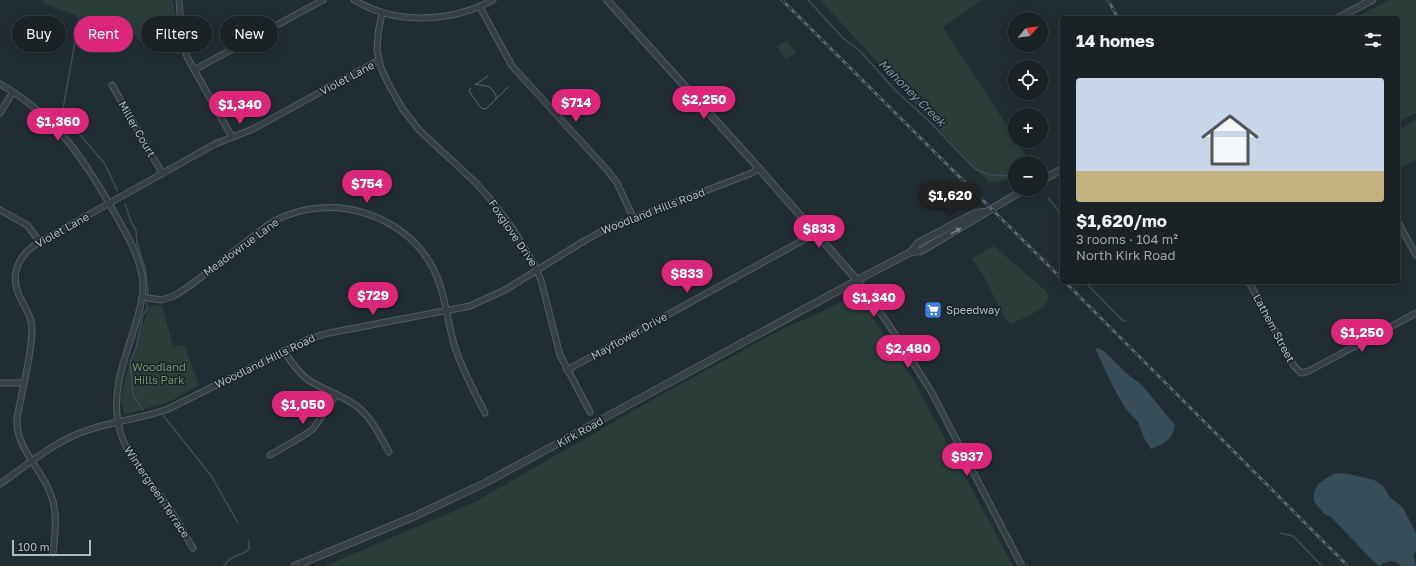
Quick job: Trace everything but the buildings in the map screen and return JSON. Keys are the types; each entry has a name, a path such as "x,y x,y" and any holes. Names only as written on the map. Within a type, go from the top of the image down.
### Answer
{"street":[{"path":"179,0 182,42 194,70 232,137"},
{"path":"194,70 323,0"},
{"path":"354,0 382,13 408,18 436,18 459,14 480,7 493,0"},
{"path":"607,0 759,168 857,280 893,331 931,391 1022,566"},
{"path":"1342,16 1372,0"},
{"path":"480,7 512,66 608,171 617,183 633,217"},
{"name":"Foxglove Drive","path":"382,13 377,40 379,60 389,85 408,116 425,137 475,182 492,201 513,229 538,270 560,355 590,412"},
{"name":"Violet Lane","path":"53,553 56,521 53,501 46,484 19,439 17,429 17,419 32,328 29,315 18,294 15,275 19,262 25,253 40,242 162,173 214,144 253,129 379,60"},
{"name":"Wintergreen Terrace","path":"0,84 13,92 44,117 76,149 94,176 136,255 141,274 142,297 117,390 118,423 129,454 173,514 193,548"},
{"name":"Miller Court","path":"112,85 162,173"},
{"path":"0,113 13,92"},
{"name":"Woodland Hills Road","path":"0,484 61,441 77,434 143,418 168,409 284,351 323,334 446,312 470,306 494,296 596,234 633,217 752,173 759,168"},
{"path":"1048,176 1060,170"},
{"name":"Kirk Road","path":"295,566 413,517 485,483 911,252 918,242 975,213 984,212 1013,196"},
{"name":"Meadowrue Lane","path":"142,297 160,300 174,296 267,226 281,218 313,209 338,207 354,210 378,218 398,229 414,243 428,261 436,275 457,355 485,413"},
{"path":"0,210 26,225 40,242"},
{"path":"1400,226 1416,255"},
{"name":"Mayflower Drive","path":"567,370 816,232"},
{"name":"Lathem Street","path":"1250,284 1294,366 1301,373 1310,371 1416,313"},
{"path":"284,351 304,376 354,404 368,416 389,452"},
{"path":"0,383 23,383"},
{"path":"270,455 303,436 313,428 336,395"}],"green space":[{"path":"42,0 173,0 175,16 141,16 141,43 133,33 133,16 76,16 43,3"},
{"path":"820,0 982,0 943,27 1008,127 1008,148 1021,148 1026,156 1008,156 1008,179 989,183"},
{"path":"1390,0 1416,0 1416,113 1400,121 1400,16 1359,16"},
{"path":"787,40 796,53 786,59 777,47"},
{"path":"1416,120 1416,160 1400,168 1400,129"},
{"path":"994,246 1046,291 1049,297 1044,306 1011,324 1003,316 986,280 972,258"},
{"path":"857,299 869,306 873,318 913,379 1013,566 325,566 473,503 666,392 786,327 816,315 844,300"},
{"name":"Woodland Hills Park","path":"162,305 173,347 184,345 199,385 171,401 124,415 121,398 127,371 149,307"}],"water":[{"path":"1097,348 1104,351 1126,373 1142,385 1175,425 1172,434 1164,443 1151,449 1145,440 1138,422 1126,409 1113,387 1096,350"},
{"path":"1337,473 1349,474 1374,480 1383,486 1390,497 1403,508 1416,533 1416,552 1413,554 1416,566 1402,566 1396,562 1389,561 1378,566 1331,517 1323,513 1314,502 1315,491 1323,480"}],"waterway":[{"name":"Mahoney Creek","path":"808,0 843,38 861,52 895,90 928,120 975,169 990,175 1008,176"},
{"path":"74,48 63,109 81,136 105,164 117,190"},
{"name":"Mahoney Creek","path":"1048,198 1059,211 1060,217"},
{"path":"125,204 131,222 136,230 137,243 146,272 148,294"},
{"name":"Mahoney Creek","path":"1087,284 1122,320 1126,321"},
{"path":"143,410 133,395 130,362 136,348 143,315 147,309 147,303"},
{"path":"163,415 212,477 238,523"},
{"path":"1280,533 1293,536 1322,566"},
{"path":"224,566 226,562 249,549 249,540"}],"tram line":[{"path":"475,85 488,76"},
{"path":"476,84 490,87 496,95 496,99"},
{"path":"471,88 469,91 481,108 486,109 508,87"}],"railway":[{"path":"782,0 1060,277"},
{"path":"1108,0 1117,16"},
{"path":"1067,284 1348,566"}],"place":[{"name":"Speedway","path":"933,310"}]}
